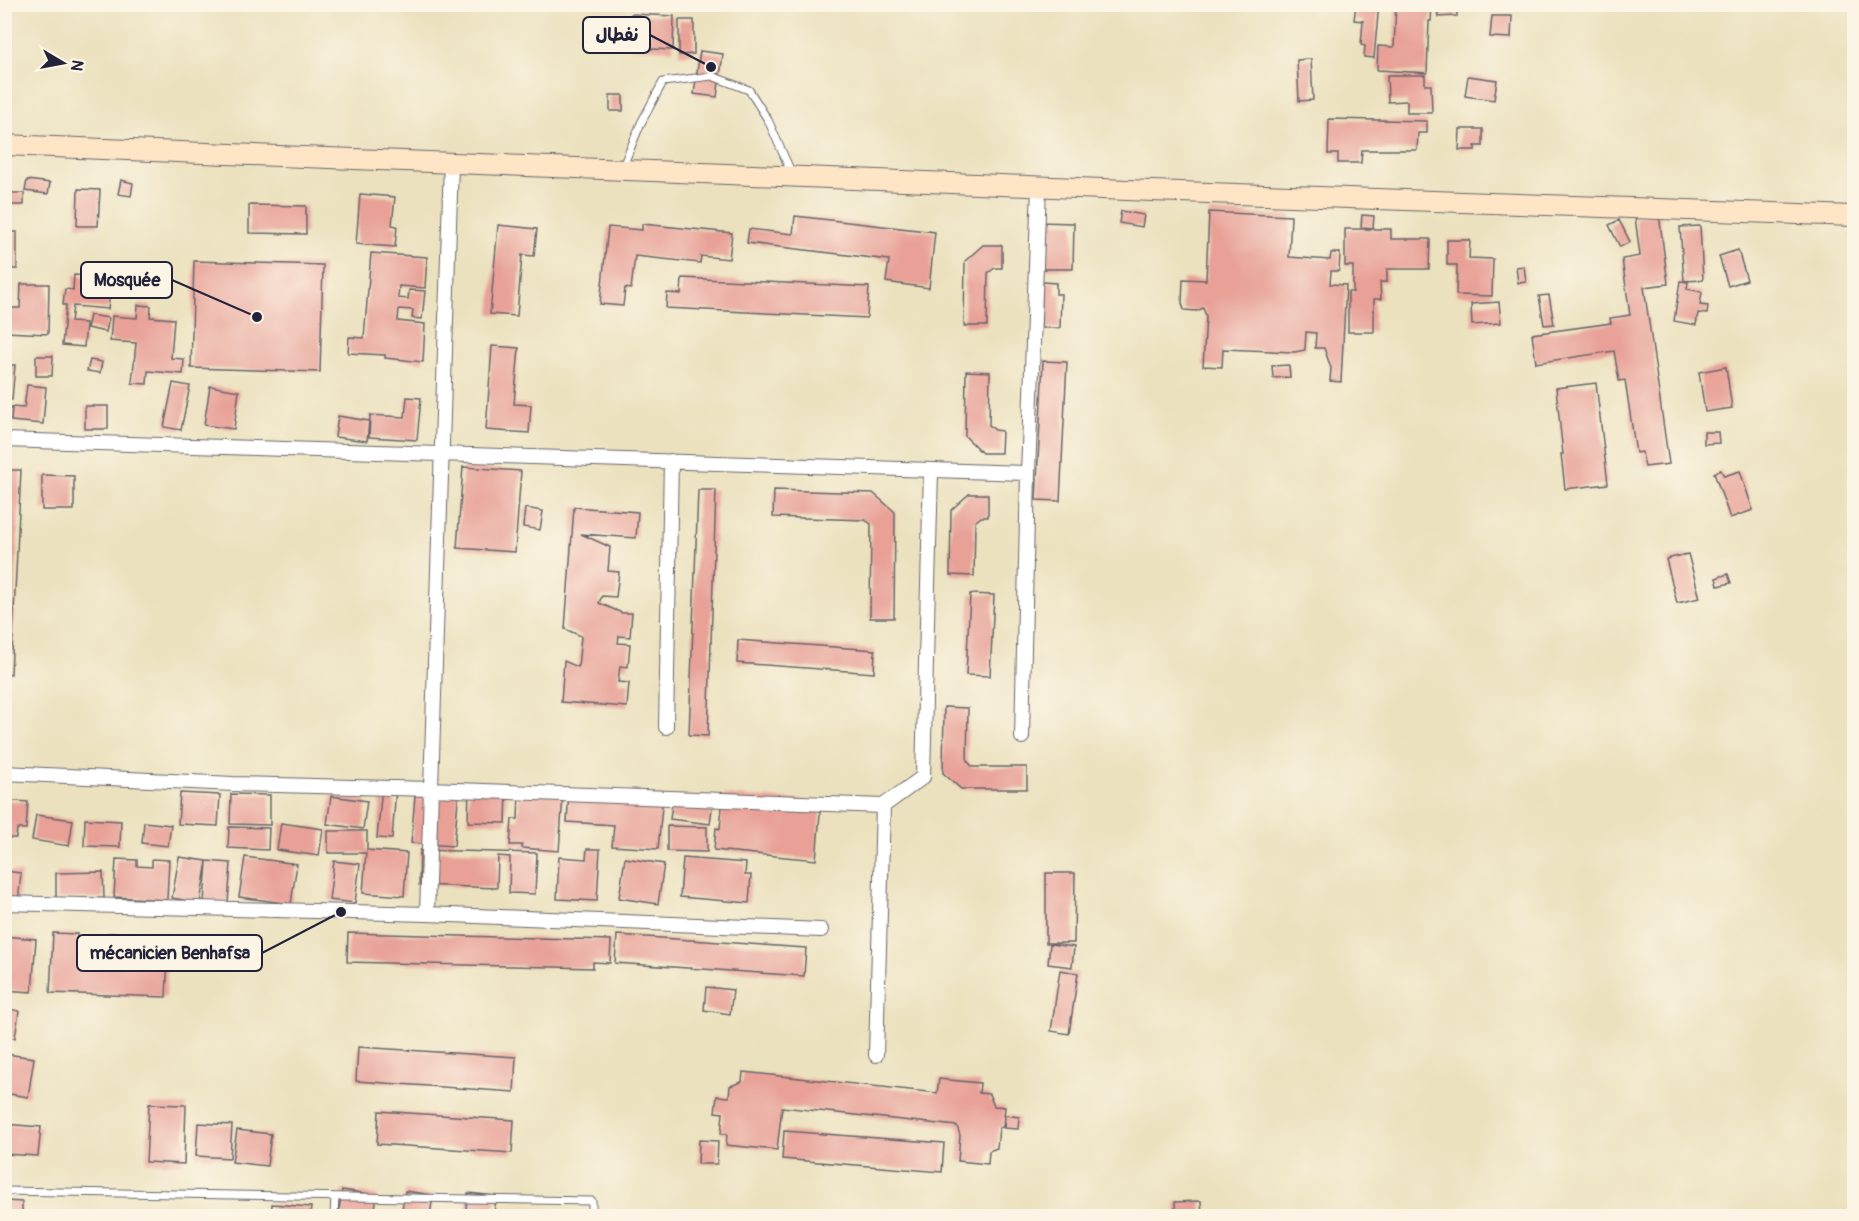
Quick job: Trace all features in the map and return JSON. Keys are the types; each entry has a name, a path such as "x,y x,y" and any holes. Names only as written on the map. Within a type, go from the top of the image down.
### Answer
{"main road":[{"path":"4,145 1039,187 1854,216"}],"street":[{"path":"427,914 451,163"},
{"path":"1022,737 1028,473 1039,187"},
{"path":"4,441 1028,473"},
{"path":"666,727 671,461"},
{"path":"4,773 233,784 883,806 923,777 931,470"},
{"path":"876,1055 883,806"},
{"path":"4,903 427,914 821,930"}],"lane":[{"path":"622,170 641,123 663,82 712,76 749,90 768,120 793,177"},
{"path":"4,1191 592,1202 592,1216"},
{"path":"334,1216 335,1197"}],"building":[{"path":"1356,4 1379,4 1374,58 1364,57 1365,46 1361,45 1363,21 1354,20"},
{"path":"1396,4 1432,4 1427,73 1377,70 1378,46 1394,47"},
{"path":"1437,4 1457,4 1457,16 1438,17"},
{"path":"631,14 674,16 673,50 630,48"},
{"path":"1492,16 1512,16 1511,38 1490,37"},
{"path":"679,20 694,20 694,54 679,55"},
{"path":"700,51 723,54 717,97 694,94"},
{"path":"1311,59 1313,100 1299,101 1297,60"},
{"path":"1387,75 1425,75 1425,85 1431,85 1432,113 1407,113 1407,101 1388,102"},
{"path":"1468,76 1497,80 1494,100 1465,96"},
{"path":"610,95 623,95 623,111 610,111"},
{"path":"1329,119 1427,121 1427,133 1418,133 1417,150 1362,150 1361,163 1338,163 1338,154 1328,154"},
{"path":"1460,129 1483,129 1483,146 1475,146 1475,150 1459,150"},
{"path":"27,180 50,183 48,194 25,191"},
{"path":"121,180 133,183 131,196 118,194"},
{"path":"78,189 100,190 98,226 77,226"},
{"path":"4,193 24,193 24,205 4,205"},
{"path":"360,194 395,197 392,225 397,226 395,247 356,244"},
{"path":"249,205 306,206 306,234 249,233"},
{"path":"1121,211 1144,215 1142,227 1119,223"},
{"path":"1209,212 1291,216 1289,257 1330,260 1331,253 1340,253 1339,271 1331,271 1330,284 1346,285 1341,382 1330,381 1331,368 1324,348 1315,348 1316,333 1306,332 1305,350 1295,352 1223,349 1222,367 1203,366 1206,316 1203,308 1197,311 1184,310 1182,303 1183,279 1206,280"},
{"path":"1659,214 1668,284 1644,287 1669,464 1645,467 1642,452 1636,453 1625,380 1619,381 1614,351 1536,363 1532,334 1611,323 1610,318 1630,315 1622,259 1640,256 1635,217"},
{"path":"1362,215 1374,216 1373,228 1361,227"},
{"path":"795,216 935,232 929,288 886,282 889,260 747,243 749,229 793,234"},
{"path":"1619,220 1630,242 1620,247 1609,225"},
{"path":"1037,222 1074,223 1073,269 1036,269"},
{"path":"642,224 732,233 729,259 701,256 700,263 635,256 631,289 625,288 623,306 600,304 608,227 642,230"},
{"path":"498,225 537,229 534,256 522,255 517,316 490,314"},
{"path":"1700,226 1703,280 1684,281 1680,227"},
{"path":"1345,229 1391,229 1391,239 1430,239 1429,269 1387,269 1387,282 1380,282 1381,299 1374,299 1374,332 1348,332 1348,292 1353,292 1353,266 1345,266"},
{"path":"6,232 17,232 17,269 6,269"},
{"path":"1447,240 1470,240 1469,258 1493,259 1492,296 1456,295 1457,265 1447,265"},
{"path":"983,245 1002,245 1002,268 995,268 988,273 987,326 964,326 965,261"},
{"path":"1738,250 1747,280 1728,286 1719,256"},
{"path":"371,253 427,257 425,288 399,286 398,298 408,299 409,290 425,291 422,319 412,318 413,310 399,309 398,321 425,324 423,362 385,358 385,355 348,353 349,337 364,338"},
{"path":"194,261 323,265 320,372 191,368"},
{"path":"1524,266 1526,282 1518,283 1516,267"},
{"path":"74,275 87,276 86,283 111,285 108,309 73,306 71,322 86,323 84,347 62,345 66,305 63,305 65,289 73,290"},
{"path":"682,278 869,287 867,318 666,308 667,293 681,294"},
{"path":"1680,281 1688,282 1687,289 1702,292 1700,305 1708,306 1707,314 1698,313 1696,325 1674,321"},
{"path":"1042,282 1056,283 1056,294 1061,294 1060,328 1041,328"},
{"path":"21,284 49,284 48,334 5,332 5,308 20,308"},
{"path":"1549,295 1554,324 1544,325 1539,296"},
{"path":"1499,302 1501,323 1472,325 1471,304"},
{"path":"138,305 151,306 150,317 174,319 171,358 184,359 183,374 148,371 147,384 132,383 136,343 110,341 112,316 137,318"},
{"path":"90,315 109,318 106,332 87,328"},
{"path":"492,346 519,348 514,404 531,405 529,433 486,430"},
{"path":"36,356 53,356 52,376 36,376"},
{"path":"90,360 102,362 100,373 87,371"},
{"path":"1043,361 1067,362 1060,501 1036,500"},
{"path":"4,365 15,365 12,400 4,400"},
{"path":"1289,365 1290,377 1273,378 1272,366"},
{"path":"1726,367 1732,408 1705,412 1699,372"},
{"path":"966,371 990,372 989,425 995,430 1002,431 1001,453 982,453 965,436"},
{"path":"173,383 190,386 181,430 164,427"},
{"path":"1596,383 1608,484 1565,489 1556,388"},
{"path":"27,385 46,387 43,424 11,421 12,407 24,408"},
{"path":"210,386 239,391 234,429 204,425"},
{"path":"407,397 421,398 417,440 369,437 370,415 405,417"},
{"path":"4,403 8,403 6,421 4,421"},
{"path":"85,406 108,406 108,429 85,429"},
{"path":"338,416 369,421 367,441 335,437"},
{"path":"1704,432 1718,432 1719,443 1704,444"},
{"path":"463,467 521,471 515,552 457,548"},
{"path":"4,470 21,470 11,674 4,673"},
{"path":"1721,470 1724,476 1740,471 1753,510 1730,518 1714,473"},
{"path":"42,475 74,476 74,510 42,510"},
{"path":"698,490 716,490 708,736 689,735"},
{"path":"774,490 873,493 895,512 894,618 870,618 871,524 865,520 773,517"},
{"path":"969,494 988,494 988,517 981,517 975,522 974,576 950,575 951,510"},
{"path":"574,507 638,512 636,538 581,534 610,547 608,571 619,572 616,597 602,596 599,603 622,613 632,613 630,637 619,636 618,643 630,644 628,667 620,666 618,682 629,683 627,707 561,702 564,661 578,667 581,636 565,629"},
{"path":"525,508 543,511 540,530 523,527"},
{"path":"1688,554 1700,598 1677,603 1666,559"},
{"path":"1728,574 1731,583 1718,586 1716,578"},
{"path":"970,594 994,595 990,676 966,675"},
{"path":"738,640 875,650 874,673 737,663"},
{"path":"944,707 968,708 967,761 973,767 1027,767 1027,789 961,789 943,773"},
{"path":"416,784 459,788 454,846 411,843"},
{"path":"382,787 396,788 392,839 377,838"},
{"path":"469,788 507,789 506,823 468,822"},
{"path":"569,790 663,796 658,849 612,846 614,825 567,822"},
{"path":"519,792 563,795 559,851 510,845 512,819 518,819"},
{"path":"180,793 220,795 218,826 178,824"},
{"path":"231,794 270,795 270,825 230,824"},
{"path":"723,795 821,802 816,860 714,850 716,828 720,829"},
{"path":"331,796 367,801 363,829 327,824"},
{"path":"673,796 713,801 710,824 670,819"},
{"path":"4,800 28,802 26,829 17,829 16,838 4,838"},
{"path":"36,815 73,820 69,846 32,840"},
{"path":"85,819 121,821 120,847 84,846"},
{"path":"144,822 171,825 168,846 142,843"},
{"path":"281,823 323,829 319,856 277,850"},
{"path":"667,826 707,827 707,852 667,851"},
{"path":"229,827 269,828 268,850 228,848"},
{"path":"328,831 367,831 367,850 407,853 404,896 363,893 366,853 328,853"},
{"path":"587,849 600,849 597,901 557,899 559,857 586,859"},
{"path":"420,850 537,853 535,894 509,893 510,857 498,856 497,888 419,885"},
{"path":"179,857 207,861 200,903 172,898"},
{"path":"245,857 297,864 291,904 239,897"},
{"path":"625,858 664,864 658,904 619,898"},
{"path":"683,858 746,863 745,875 751,875 749,903 680,897"},
{"path":"116,859 137,860 137,866 152,867 152,859 169,860 167,900 114,897"},
{"path":"207,861 231,863 228,903 204,902"},
{"path":"334,861 360,864 355,903 329,900"},
{"path":"4,871 21,873 18,903 4,901"},
{"path":"103,872 104,898 56,899 56,873"},
{"path":"1046,873 1075,873 1074,943 1046,943"},
{"path":"53,933 77,934 76,942 108,943 108,933 125,934 124,940 145,941 146,934 169,935 166,997 50,993"},
{"path":"348,933 611,940 610,963 593,962 593,968 347,962"},
{"path":"617,935 806,948 804,976 615,963"},
{"path":"4,936 36,939 32,992 4,990"},
{"path":"1050,944 1074,947 1072,967 1048,964"},
{"path":"1060,970 1078,973 1069,1034 1051,1031"},
{"path":"706,987 733,990 730,1014 704,1010"},
{"path":"4,998 10,999 8,1009 19,1011 15,1038 4,1037"},
{"path":"358,1047 516,1057 514,1092 356,1081"},
{"path":"6,1054 34,1058 28,1097 4,1093"},
{"path":"743,1072 937,1093 939,1079 980,1083 979,1093 989,1094 994,1106 1005,1107 1003,1127 999,1128 997,1148 989,1151 988,1164 958,1161 960,1135 957,1126 782,1107 777,1150 726,1145 727,1134 721,1134 723,1113 715,1112 717,1096 729,1097 730,1086 742,1082"},
{"path":"149,1104 186,1105 184,1164 146,1162"},
{"path":"379,1111 514,1120 512,1153 377,1144"},
{"path":"1005,1115 1019,1117 1018,1129 1004,1128"},
{"path":"198,1123 232,1125 230,1158 196,1156"},
{"path":"4,1124 41,1127 38,1156 4,1154"},
{"path":"237,1130 271,1134 267,1166 232,1162"},
{"path":"784,1131 944,1143 942,1172 782,1159"},
{"path":"699,1140 718,1141 717,1164 698,1164"},
{"path":"342,1190 377,1195 374,1216 338,1216"},
{"path":"405,1191 433,1195 430,1216 401,1216"},
{"path":"468,1193 496,1196 494,1216 465,1216"},
{"path":"6,1201 22,1202 22,1216 6,1216"},
{"path":"1201,1201 1202,1214 1176,1216 1175,1202"},
{"path":"272,1204 311,1207 310,1216 271,1216"},
{"path":"162,1209 207,1214 206,1216 161,1216"}],"place":[{"name":"نفطال","path":"711,67"},
{"name":"Mosquée","path":"257,317"},
{"name":"mécanicien Benhafsa","path":"341,912"}]}
